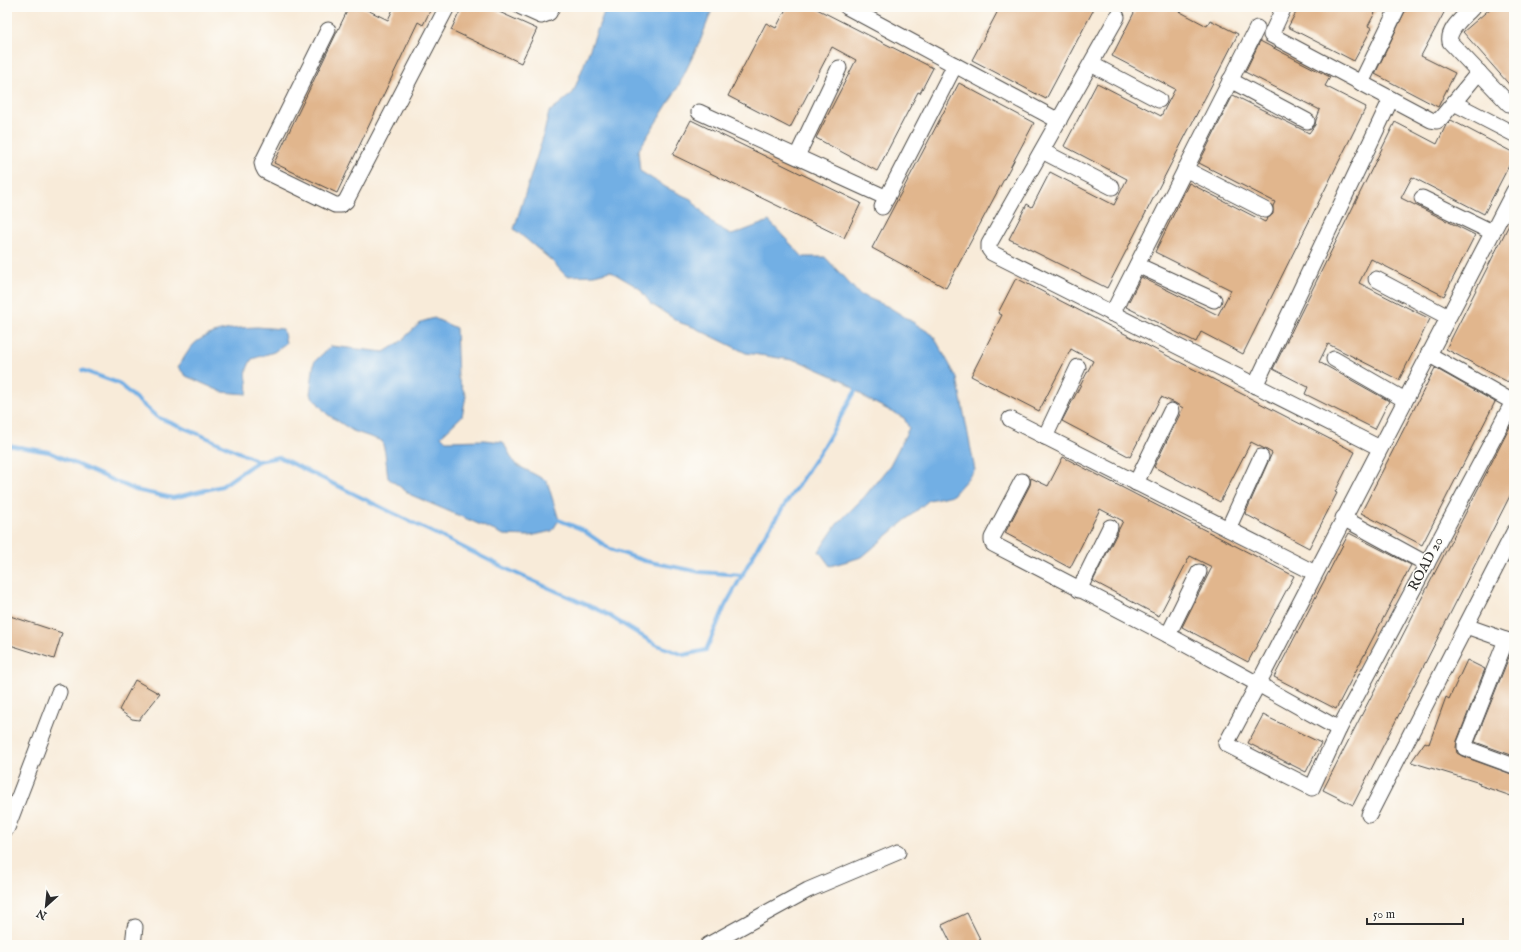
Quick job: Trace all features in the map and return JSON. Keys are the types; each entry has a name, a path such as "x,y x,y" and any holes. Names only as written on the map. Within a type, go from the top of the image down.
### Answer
{"street":[{"path":"328,30 262,163 265,171 335,205 341,205 346,201 447,7"},
{"path":"521,7 541,16 549,13 552,7"},
{"path":"847,7 1059,121"},
{"path":"1284,7 1271,35 1431,120 1437,121 1454,103 1478,72"},
{"path":"1361,83 1398,7"},
{"path":"1473,7 1451,32 1449,38 1450,42 1512,105"},
{"path":"1117,17 990,244 989,249 992,253 1380,448"},
{"path":"1112,314 1256,28"},
{"path":"1091,64 1159,100"},
{"path":"699,112 797,156 884,202 955,65"},
{"path":"797,156 839,68"},
{"path":"1230,80 1307,121"},
{"path":"1255,386 1391,99"},
{"path":"1454,103 1514,134"},
{"path":"1042,151 1112,187"},
{"path":"1185,169 1265,210"},
{"path":"1258,684 1514,190"},
{"path":"1422,198 1492,232"},
{"path":"1137,264 1214,300"},
{"path":"1376,279 1448,317"},
{"path":"1428,354 1513,401"},
{"path":"1334,359 1405,400"},
{"path":"1045,437 1078,367"},
{"name":"ROAD 20","path":"1258,684 1226,744 1312,788 1338,729 1513,401"},
{"path":"1136,483 1171,411"},
{"path":"1010,419 1315,573"},
{"path":"1228,529 1261,457"},
{"path":"1022,481 992,542 993,544 1168,635 1338,729"},
{"path":"1343,518 1427,564"},
{"path":"1080,590 1110,527"},
{"path":"1369,815 1466,626 1507,561 1514,532"},
{"path":"1168,635 1199,572"},
{"path":"1466,626 1510,642 1465,744 1465,748 1514,766"},
{"path":"7,828 59,692"},
{"path":"708,945 808,890 898,852"},
{"path":"133,945 135,928"}],"water":[{"path":"606,7 713,7 701,39 677,89 638,151 640,171 667,188 691,199 712,223 732,235 769,221 803,257 825,257 859,294 889,307 933,335 957,378 975,470 953,495 929,500 862,557 830,566 819,551 837,524 865,496 890,465 909,428 904,418 867,399 844,381 799,361 746,353 693,327 681,323 651,304 639,288 610,271 594,275 566,276 551,260 514,229 543,137 549,112 573,93"},
{"path":"434,318 456,328 458,378 466,396 462,416 441,436 446,441 484,440 503,442 515,464 547,481 559,520 552,531 530,536 504,535 411,495 388,478 385,452 382,441 353,431 327,414 310,394 314,362 331,346 384,352 400,342 421,322"},
{"path":"257,327 283,329 286,343 274,352 252,359 246,374 248,384 247,394 222,392 186,376 178,367 194,344 208,335 224,330"}],"building":[{"path":"349,7 361,7 388,20 394,7 432,7 423,25 418,22 337,193 274,163"},
{"path":"462,7 488,7 537,29 521,63 451,30"},
{"path":"787,7 813,7 933,68 920,93 918,92 877,171 816,138 856,60 832,47 790,128 728,96 766,23 776,28"},
{"path":"1000,7 1095,7 1046,99 972,60"},
{"path":"1137,7 1171,7 1207,26 1210,20 1238,34 1107,288 1009,239 1027,204 1032,207 1050,172 1114,205 1127,179 1064,146 1097,83 1161,116 1175,89 1112,56"},
{"path":"1299,7 1378,7 1368,26 1372,28 1354,61 1288,27"},
{"path":"1407,7 1447,7 1421,56 1455,73 1438,107 1375,74"},
{"path":"1492,7 1514,7 1514,90 1463,32"},
{"path":"1260,41 1330,77 1325,86 1366,107 1243,354 1201,332 1196,342 1126,307 1141,277 1218,315 1231,290 1155,252 1189,183 1265,222 1273,214 1273,206 1275,202 1199,163 1233,95 1309,133 1315,125 1320,110 1245,72"},
{"path":"959,83 1034,123 946,288 872,248"},
{"path":"691,120 861,203 844,238 673,155"},
{"path":"1451,120 1514,153 1514,156 1484,214 1412,177 1401,198 1475,235 1444,296 1371,259 1359,283 1430,319 1399,380 1328,344 1319,362 1389,401 1375,429 1305,394 1308,387 1273,369 1395,122 1437,144 1446,125"},
{"path":"1514,215 1514,369 1508,382 1446,349"},
{"path":"1016,278 1355,452 1335,492 1337,493 1309,548 1245,514 1272,453 1265,449 1251,442 1220,502 1154,467 1183,408 1175,403 1161,397 1130,457 1062,421 1093,361 1071,349 1039,411 971,376 1002,315 998,313"},
{"path":"1435,368 1495,402 1422,545 1361,513"},
{"path":"1514,419 1514,488 1353,805 1323,790"},
{"path":"1063,457 1294,576 1248,662 1182,627 1212,567 1190,556 1159,616 1093,581 1123,521 1100,509 1070,568 1005,533 1030,485 1031,478 1048,486"},
{"path":"1349,533 1411,565 1336,709 1274,677"},
{"path":"7,615 62,633 54,659 7,644"},
{"path":"1511,652 1514,652 1514,756 1475,742"},
{"path":"1467,660 1485,669 1457,741 1457,753 1514,775 1514,797 1479,785 1480,783 1411,762 1425,742 1429,744 1446,697 1449,699"},
{"path":"135,680 160,694 139,720 132,719 119,710"},
{"path":"1263,715 1321,743 1306,772 1248,743"},
{"path":"967,913 983,945 952,945 942,925"}],"waterway":[{"path":"82,370 118,383 157,417 258,461"},
{"path":"7,445 49,452 135,490 173,498 222,486 258,461 279,457 513,572 603,612 655,644 684,655 706,650 725,606 761,541 825,444 856,390"},
{"path":"559,520 581,529 610,549 645,561 700,572 743,575"}]}
